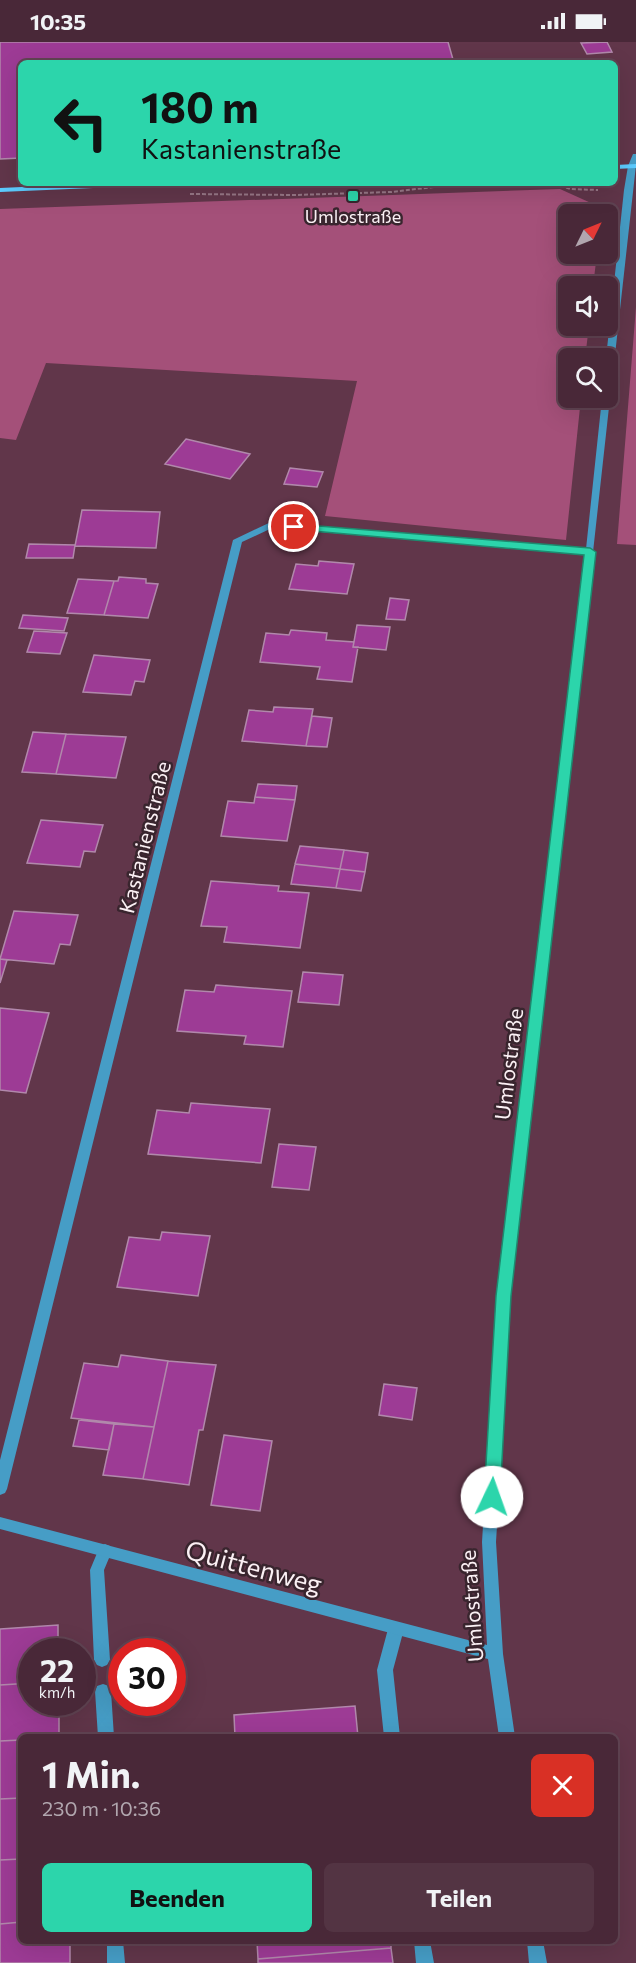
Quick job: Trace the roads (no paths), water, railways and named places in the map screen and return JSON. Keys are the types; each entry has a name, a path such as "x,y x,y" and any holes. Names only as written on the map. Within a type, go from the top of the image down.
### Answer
{"main road":[{"path":"618,167 634,166"},
{"path":"0,190 93,186"}],"street":[{"path":"612,348 636,156"},
{"name":"Umlostraße","path":"507,1734 495,1654 489,1542 504,1296 605,408"},
{"name":"Kastanienstraße","path":"0,1489 238,540 271,525 590,552"},
{"name":"Quittenweg","path":"0,1523 495,1654"},
{"path":"102,1660 97,1570 105,1551"},
{"path":"392,1734 385,1670 396,1629"},
{"path":"104,1690 106,1734"},
{"path":"115,1944 116,1963"},
{"path":"422,1944 425,1963"},
{"path":"535,1944 538,1963"}],"place":[{"name":"Umlostraße","path":"353,196"}]}
